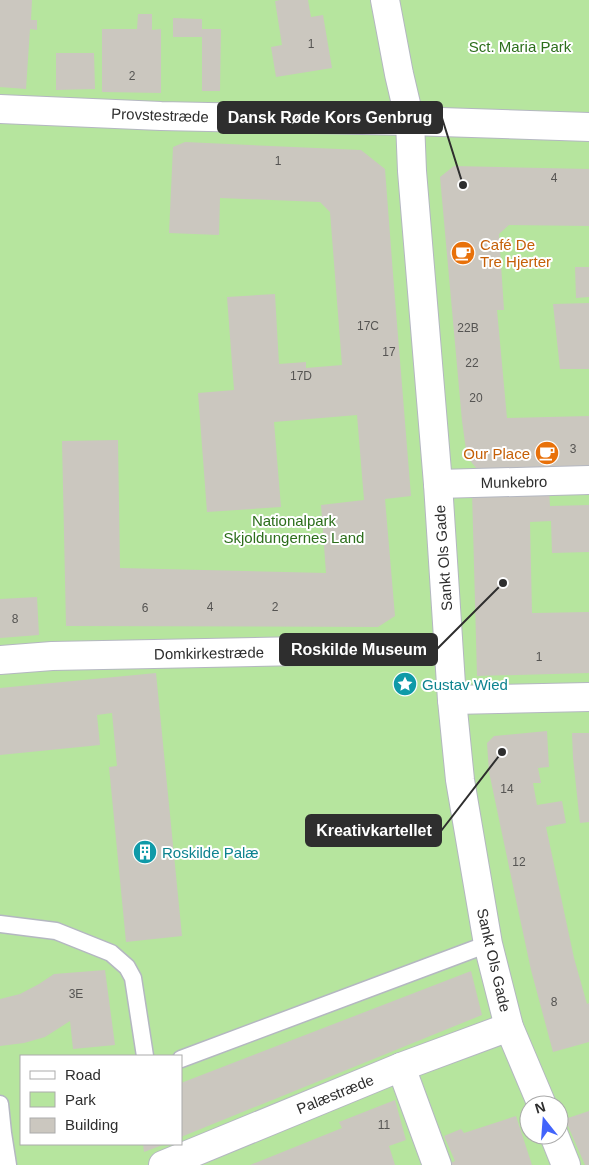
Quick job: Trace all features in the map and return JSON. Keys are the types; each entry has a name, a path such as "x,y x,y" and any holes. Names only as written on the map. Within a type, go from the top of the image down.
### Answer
{"street":[{"name":"Sankt Ols Gade","path":"385,0 410,121 413,180 438,484 448,648 460,780 488,944 509,1027 538,1095"},
{"name":"Provstestræde","path":"0,108 161,116 589,127"},
{"name":"Munkebro","path":"438,484 589,480"},
{"name":"Domkirkestræde","path":"0,660 52,656 448,648"},
{"path":"452,700 589,697"},
{"name":"Palæstræde","path":"163,1165 401,1067 509,1027"},
{"path":"401,1067 437,1165"},
{"path":"558,1145 566,1165"}],"lane":[{"path":"0,924 56,931 110,953 127,967 133,978 145,1055"},
{"path":"182,1059 488,944"},
{"path":"0,1104 8,1165"}],"green space":[{"name":"Nationalpark Skjoldungernes Land","path":"0,0 589,0 589,1165 0,1165"}],"building":[{"path":"0,0 32,0 31,20 37,20 37,30 30,29 26,89 0,87"},
{"path":"308,0 311,17 323,15 332,68 276,77 271,47 282,45 275,1"},
{"path":"138,14 152,14 152,30 161,29 161,93 102,92 102,29 137,29"},
{"path":"173,18 202,19 202,29 221,29 220,91 202,91 202,37 173,37"},
{"path":"56,53 94,53 95,89 56,90"},
{"path":"185,142 361,150 385,169 411,496 385,499 395,616 378,627 66,626 62,441 118,440 120,568 326,573 321,505 364,500 357,415 274,422 281,507 207,512 198,393 234,390 227,297 275,294 279,364 306,362 306,368 342,365 330,212 320,202 220,198 219,235 169,233 173,147"},
{"path":"454,166 589,169 589,226 509,225 499,234 504,310 497,310 507,418 589,416 589,466 477,469 467,457 462,421 440,177"},
{"path":"575,267 589,267 589,297 576,298"},
{"path":"589,303 589,369 560,369 553,304"},
{"path":"549,490 550,506 589,505 589,552 552,553 551,521 530,522 532,613 589,612 589,673 477,676 472,492"},
{"path":"37,597 39,635 0,638 0,599"},
{"name":"Roskilde Palæ","path":"156,673 182,936 126,942 109,767 117,766 112,713 97,715 100,745 0,755 0,688"},
{"path":"547,731 549,767 538,768 541,783 533,783 537,805 562,801 566,823 546,827 574,958 587,1004 589,1003 589,1042 553,1052 531,970 516,900 489,772 487,743 494,736"},
{"path":"572,733 589,733 589,822 580,823"},
{"path":"105,970 115,1045 73,1049 70,1021 45,1037 24,1043 0,1046 0,999 20,994 54,974"},
{"path":"471,971 482,1015 182,1137 182,1083"},
{"path":"395,1100 406,1140 389,1146 395,1165 250,1165 342,1128 339,1122"},
{"path":"589,1111 589,1165 585,1165 569,1128 569,1118"},
{"path":"516,1116 519,1125 519,1145 525,1145 532,1165 446,1165 455,1161 444,1136 461,1129 464,1133"},
{"path":"143,1145 162,1145 144,1152"}],"place":[{"name":"Dansk Røde Kors Genbrug","path":"463,185"},
{"name":"Café De Tre Hjerter","path":"463,253"},
{"name":"Our Place","path":"547,453"},
{"name":"Roskilde Museum","path":"503,583"},
{"name":"Gustav Wied","path":"405,684"},
{"name":"Kreativkartellet","path":"502,752"},
{"name":"Roskilde Palæ","path":"145,852"}],"park label":[{"name":"Sct. Maria Park","path":"520,46"}]}
